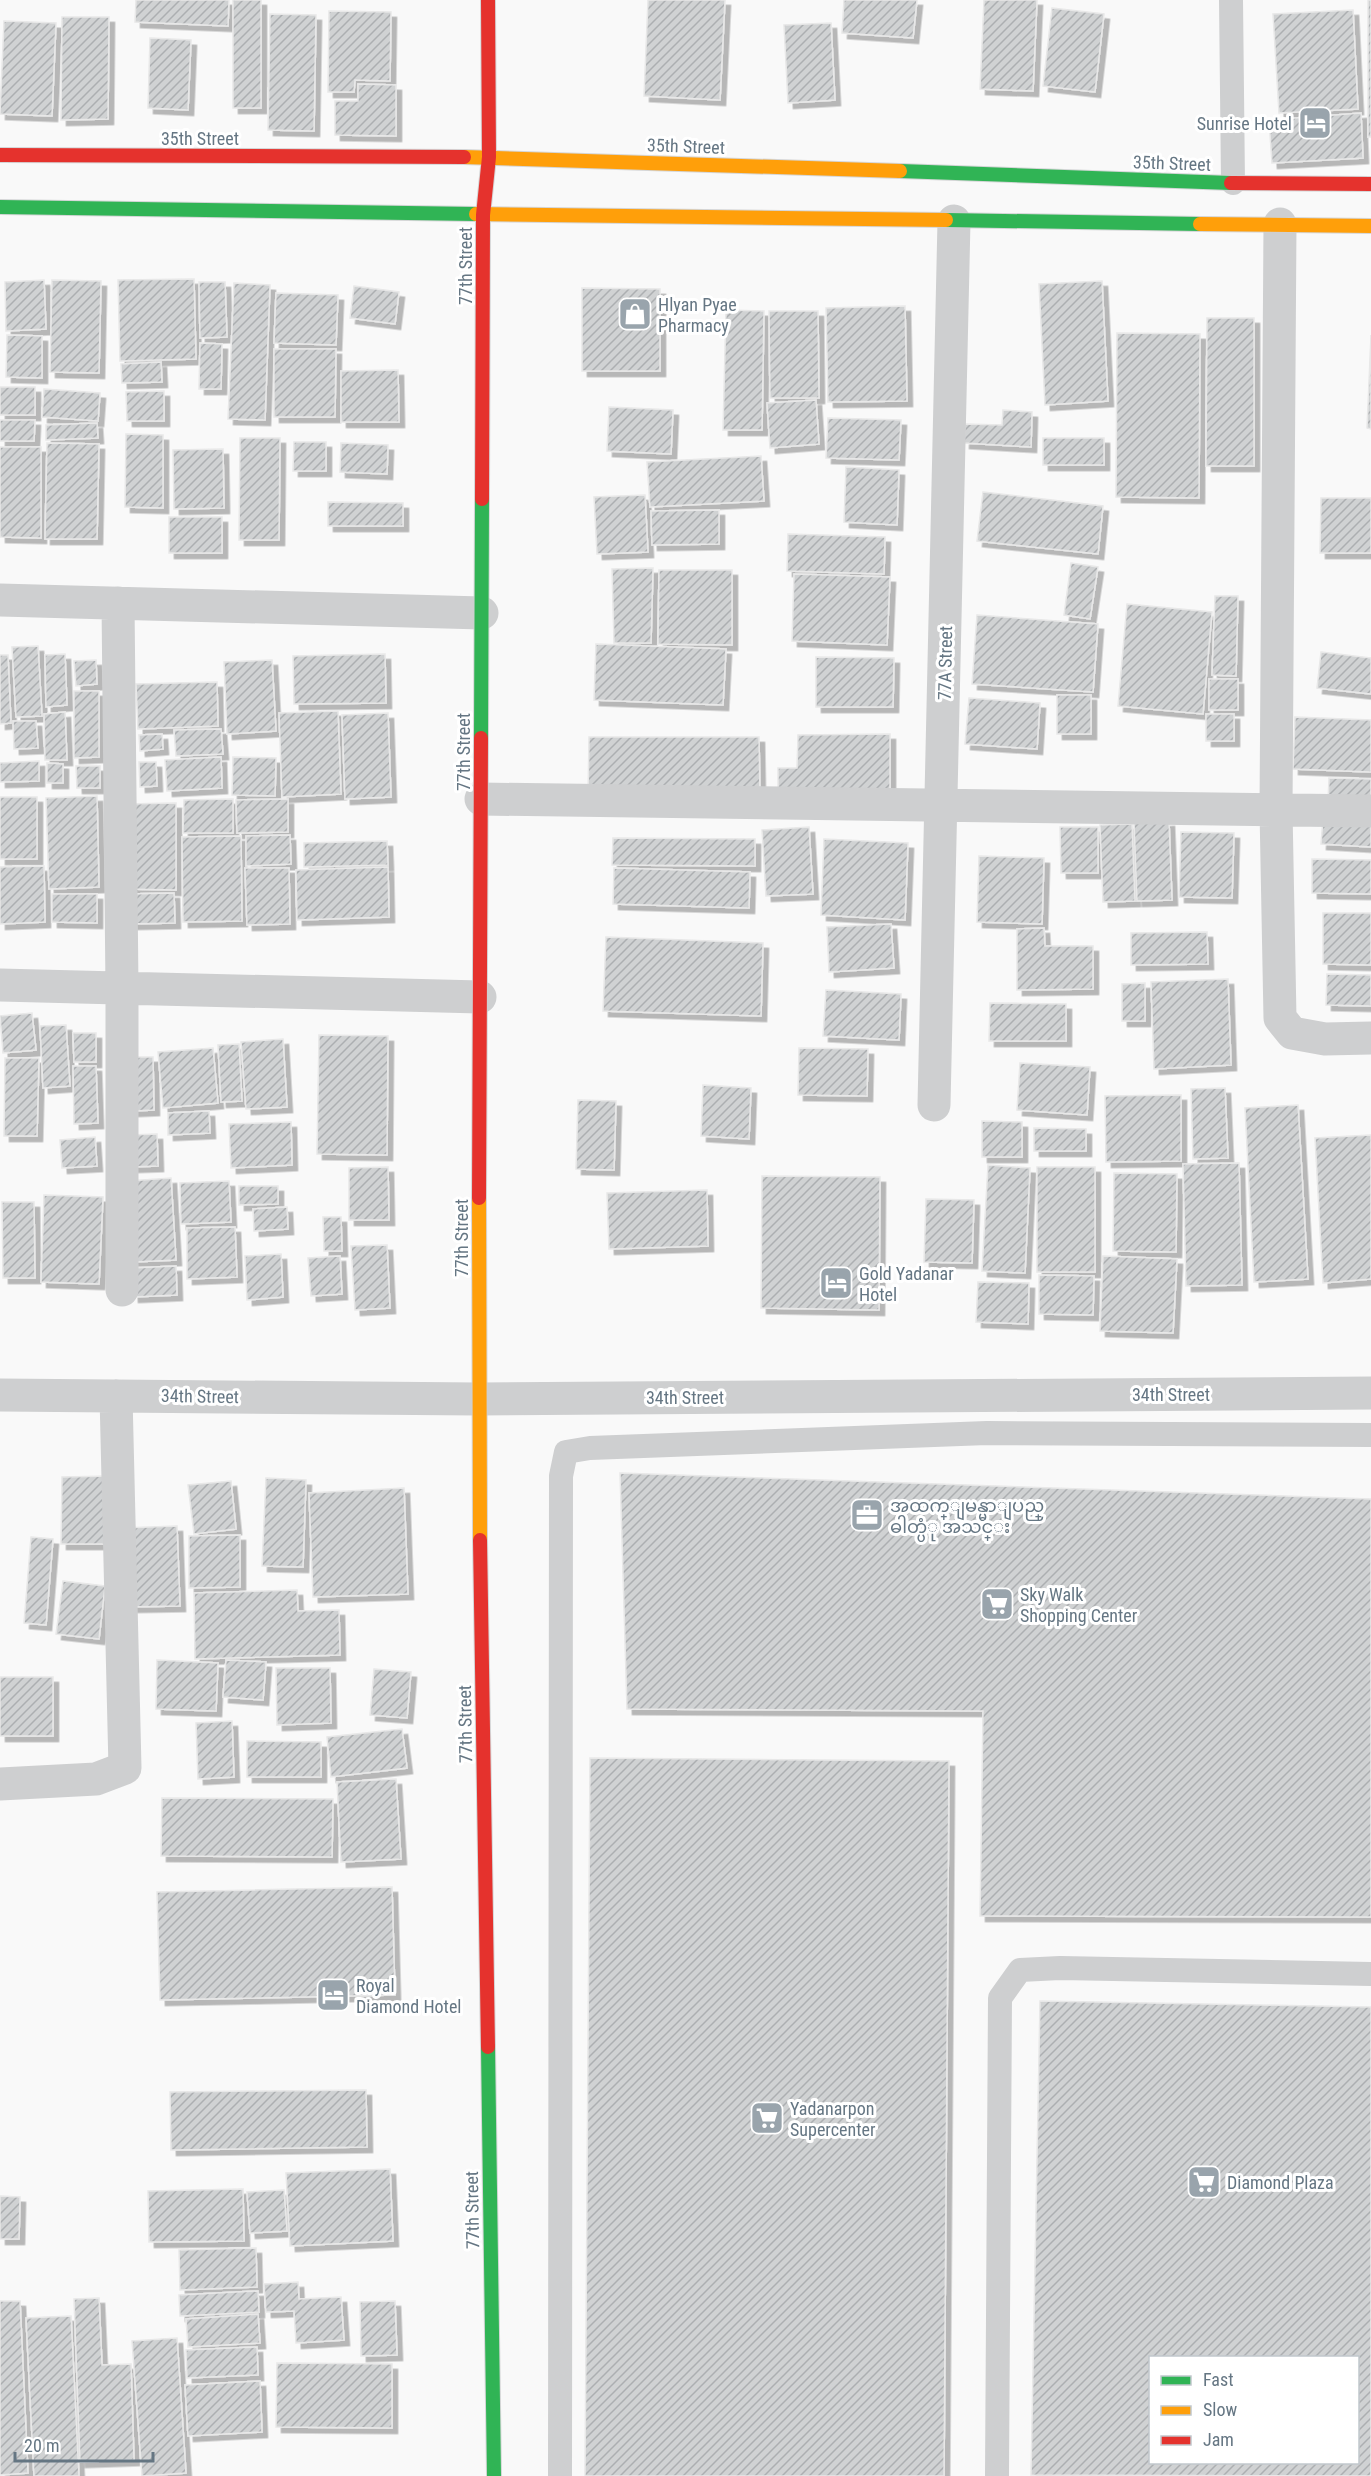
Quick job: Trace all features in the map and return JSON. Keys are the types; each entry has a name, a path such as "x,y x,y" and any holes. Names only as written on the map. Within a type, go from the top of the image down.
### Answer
{"main road":[{"name":"77th Street","path":"488,0 489,157 483,215 478,1399 495,2476"},
{"name":"35th Street","path":"0,155 489,157 1233,183 1371,184"},
{"path":"0,207 1371,226"}],"street":[{"name":"77A Street","path":"934,1105 954,221"},
{"path":"1280,224 1276,810 1280,1018 1292,1033 1325,1039 1371,1038"},
{"path":"0,600 482,613"},
{"path":"118,603 122,1290"},
{"path":"481,799 1371,811"},
{"path":"0,985 480,997"},
{"name":"34th Street","path":"0,1395 478,1399 1371,1393"},
{"path":"0,1784 96,1779 124,1768 117,1396"}],"lane":[{"path":"1231,0 1233,183"},
{"path":"987,1433 1010,1395"},
{"path":"560,2476 561,1476 566,1452 590,1448 987,1433 1371,1435"},
{"path":"996,2476 1000,1998 1020,1970 1060,1968 1371,1974"}],"building":[{"path":"136,0 229,0 228,26 135,22"},
{"path":"233,0 261,0 261,108 233,108"},
{"path":"648,0 725,0 720,100 644,96"},
{"path":"844,0 917,0 913,38 842,33"},
{"path":"984,0 1037,0 1033,91 980,89"},
{"path":"1368,0 1371,0 1371,137 1368,137"},
{"path":"1052,8 1104,14 1095,92 1043,86"},
{"path":"1353,10 1358,109 1279,113 1273,14"},
{"path":"329,11 391,12 390,81 355,80 354,92 328,92"},
{"path":"270,14 316,15 314,131 268,130"},
{"path":"62,17 109,17 108,119 61,120"},
{"path":"4,21 56,23 52,116 0,114"},
{"path":"831,23 835,100 788,103 784,25"},
{"path":"150,38 191,40 188,110 148,108"},
{"path":"358,84 396,85 396,136 335,135 335,101 358,101"},
{"path":"1361,113 1363,158 1272,163 1269,120"},
{"path":"194,279 196,359 120,361 118,280"},
{"path":"44,280 46,329 6,331 5,282"},
{"path":"52,280 101,281 99,373 50,372"},
{"path":"1102,281 1108,401 1045,405 1039,284"},
{"path":"199,282 225,282 227,337 200,338"},
{"path":"234,283 270,285 265,420 228,419"},
{"path":"354,286 399,292 395,324 350,318"},
{"path":"582,288 660,289 660,371 582,371"},
{"path":"276,293 338,295 336,345 274,343"},
{"path":"905,306 907,401 828,402 826,308"},
{"path":"726,310 764,311 762,430 723,430"},
{"path":"769,311 818,311 819,398 770,398"},
{"path":"1207,318 1254,318 1254,466 1206,466"},
{"path":"1117,333 1200,334 1199,498 1116,497"},
{"path":"7,335 42,336 42,378 6,377"},
{"path":"1371,335 1371,429 1367,428"},
{"path":"200,343 222,344 221,389 199,389"},
{"path":"274,349 336,349 335,417 274,417"},
{"path":"161,362 162,382 122,383 121,364"},
{"path":"398,370 399,422 341,422 341,371"},
{"path":"0,387 35,387 35,415 0,415"},
{"path":"44,389 100,393 98,421 42,417"},
{"path":"164,391 164,421 127,421 126,392"},
{"path":"816,400 819,444 770,448 767,403"},
{"path":"609,407 673,410 671,454 607,451"},
{"path":"1003,410 1032,412 1031,447 964,443 965,424 1002,425"},
{"path":"828,418 901,420 899,460 826,458"},
{"path":"0,420 35,420 34,441 0,441"},
{"path":"97,423 98,438 46,440 46,425"},
{"path":"126,434 163,435 163,508 125,507"},
{"path":"240,438 280,438 279,540 239,540"},
{"path":"1043,438 1104,438 1104,465 1043,465"},
{"path":"294,442 326,442 326,471 293,471"},
{"path":"47,443 99,444 97,539 45,539"},
{"path":"341,443 388,445 387,474 340,472"},
{"path":"0,447 41,447 41,538 0,537"},
{"path":"223,449 224,508 174,509 173,450"},
{"path":"761,456 764,501 650,507 647,462"},
{"path":"846,467 899,470 897,525 844,522"},
{"path":"983,492 1103,506 1098,554 977,541"},
{"path":"645,495 648,552 597,554 594,497"},
{"path":"1321,498 1371,498 1371,553 1320,553"},
{"path":"328,502 403,503 403,526 328,526"},
{"path":"719,510 719,544 652,545 651,511"},
{"path":"169,517 222,517 222,553 169,553"},
{"path":"788,534 885,537 884,574 787,571"},
{"path":"1071,563 1098,567 1090,619 1064,615"},
{"path":"653,568 651,643 614,643 612,569"},
{"path":"659,570 732,570 732,645 658,644"},
{"path":"794,574 890,577 887,645 792,641"},
{"path":"1215,596 1238,596 1236,676 1212,675"},
{"path":"1127,604 1212,612 1203,714 1118,706"},
{"path":"977,615 1098,624 1093,692 972,684"},
{"path":"596,644 726,649 723,705 594,700"},
{"path":"38,646 42,716 16,717 12,647"},
{"path":"1321,652 1371,658 1371,694 1317,688"},
{"path":"65,654 67,705 46,707 45,655"},
{"path":"385,654 386,703 294,704 293,656"},
{"path":"0,655 8,655 11,723 0,724"},
{"path":"816,657 894,658 893,707 816,707"},
{"path":"96,660 97,684 76,686 74,661"},
{"path":"272,660 276,731 227,734 224,662"},
{"path":"1209,679 1238,679 1238,710 1209,710"},
{"path":"217,682 218,726 138,729 136,684"},
{"path":"74,691 99,691 99,757 74,758"},
{"path":"1057,695 1091,695 1091,734 1057,734"},
{"path":"969,698 1040,703 1037,749 965,744"},
{"path":"338,711 341,794 282,797 279,713"},
{"path":"65,712 67,760 45,760 44,714"},
{"path":"388,713 391,797 345,799 342,715"},
{"path":"1206,714 1234,714 1234,741 1206,741"},
{"path":"1295,717 1371,720 1371,772 1293,769"},
{"path":"13,721 36,721 38,748 14,749"},
{"path":"221,729 223,754 176,756 174,730"},
{"path":"162,734 163,749 140,751 139,735"},
{"path":"890,734 890,792 778,791 778,768 797,768 798,735"},
{"path":"589,737 759,737 760,795 588,795"},
{"path":"221,757 222,788 167,791 165,760"},
{"path":"233,757 276,758 275,796 232,795"},
{"path":"39,761 39,781 0,782 0,763"},
{"path":"139,762 156,762 157,786 140,787"},
{"path":"47,763 63,764 63,783 47,783"},
{"path":"76,766 100,766 100,788 77,788"},
{"path":"1329,778 1371,779 1371,804 1328,803"},
{"path":"97,796 99,887 49,889 46,798"},
{"path":"0,797 37,797 37,859 0,859"},
{"path":"233,799 233,833 183,833 184,800"},
{"path":"288,799 288,832 237,833 236,800"},
{"path":"176,803 176,890 124,889 124,804"},
{"path":"1323,819 1371,823 1371,847 1321,844"},
{"path":"1169,821 1172,900 1137,901 1134,823"},
{"path":"1132,824 1135,901 1103,902 1100,825"},
{"path":"809,827 813,894 766,896 762,830"},
{"path":"1060,827 1098,827 1098,873 1061,873"},
{"path":"1181,832 1234,833 1232,898 1179,897"},
{"path":"290,835 291,864 246,866 246,836"},
{"path":"241,836 242,921 183,922 182,837"},
{"path":"613,838 755,839 755,866 612,865"},
{"path":"824,839 908,843 905,920 821,915"},
{"path":"387,841 388,865 304,867 304,843"},
{"path":"979,856 1044,858 1042,924 977,922"},
{"path":"1312,859 1371,860 1371,894 1312,893"},
{"path":"44,866 45,922 0,924 0,867"},
{"path":"388,867 389,917 297,920 296,870"},
{"path":"245,868 289,868 290,924 247,925"},
{"path":"614,868 750,872 749,908 613,904"},
{"path":"174,893 175,923 127,924 127,894"},
{"path":"52,894 97,894 97,923 52,922"},
{"path":"1323,913 1371,913 1371,965 1323,964"},
{"path":"891,924 894,968 829,972 827,927"},
{"path":"1044,928 1045,946 1093,946 1093,989 1017,990 1017,929"},
{"path":"1207,932 1208,964 1131,965 1131,933"},
{"path":"606,937 763,943 761,1016 603,1011"},
{"path":"1327,974 1371,975 1371,1006 1326,1005"},
{"path":"1228,979 1231,1065 1154,1069 1151,982"},
{"path":"1145,983 1145,1021 1122,1021 1122,984"},
{"path":"826,990 901,994 899,1040 823,1036"},
{"path":"990,1003 1066,1004 1066,1041 989,1041"},
{"path":"32,1013 36,1050 3,1053 0,1016"},
{"path":"66,1025 70,1086 43,1088 40,1026"},
{"path":"73,1033 96,1033 96,1062 74,1062"},
{"path":"319,1035 388,1036 387,1155 317,1154"},
{"path":"283,1039 287,1107 246,1109 241,1042"},
{"path":"239,1044 242,1101 221,1102 218,1045"},
{"path":"213,1048 218,1103 163,1108 158,1052"},
{"path":"799,1048 868,1049 867,1096 798,1095"},
{"path":"129,1057 153,1057 154,1110 132,1111"},
{"path":"5,1058 39,1058 37,1136 4,1136"},
{"path":"1020,1063 1090,1067 1087,1115 1017,1110"},
{"path":"73,1066 96,1066 98,1123 74,1124"},
{"path":"703,1085 751,1088 749,1139 701,1136"},
{"path":"1225,1088 1228,1158 1193,1159 1191,1089"},
{"path":"1181,1095 1181,1161 1106,1162 1105,1096"},
{"path":"578,1100 616,1101 614,1170 576,1169"},
{"path":"1298,1105 1308,1279 1254,1282 1245,1108"},
{"path":"209,1111 210,1133 168,1135 168,1113"},
{"path":"982,1121 1022,1122 1022,1157 982,1157"},
{"path":"291,1122 292,1165 231,1168 229,1124"},
{"path":"1034,1128 1086,1129 1086,1151 1034,1151"},
{"path":"157,1134 158,1166 130,1167 129,1135"},
{"path":"1371,1135 1371,1279 1323,1283 1315,1138"},
{"path":"95,1137 97,1166 62,1168 60,1140"},
{"path":"1239,1163 1242,1285 1186,1286 1183,1164"},
{"path":"988,1165 1030,1168 1025,1273 982,1271"},
{"path":"388,1167 389,1220 349,1220 349,1168"},
{"path":"1037,1167 1095,1167 1095,1272 1037,1272"},
{"path":"1114,1173 1177,1174 1176,1252 1113,1251"},
{"path":"762,1176 880,1177 879,1310 761,1308"},
{"path":"171,1178 176,1260 133,1262 128,1181"},
{"path":"229,1181 231,1222 181,1224 180,1183"},
{"path":"239,1186 278,1186 278,1204 239,1205"},
{"path":"707,1190 708,1246 609,1249 607,1193"},
{"path":"44,1195 103,1197 99,1284 41,1282"},
{"path":"926,1199 974,1200 972,1263 924,1262"},
{"path":"2,1202 34,1202 35,1278 3,1278"},
{"path":"287,1207 288,1229 254,1231 253,1209"},
{"path":"323,1217 341,1217 342,1251 324,1251"},
{"path":"235,1227 237,1277 187,1279 187,1228"},
{"path":"387,1245 390,1308 355,1310 351,1246"},
{"path":"281,1254 283,1297 247,1300 245,1256"},
{"path":"340,1256 342,1294 311,1296 308,1258"},
{"path":"1103,1256 1177,1259 1173,1333 1100,1331"},
{"path":"176,1266 177,1295 133,1297 132,1268"},
{"path":"1039,1275 1094,1276 1093,1315 1039,1314"},
{"path":"978,1282 1029,1283 1028,1324 976,1322"},
{"name":"Sky Walk Shopping Center","path":"620,1473 1371,1499 1371,1917 980,1916 983,1711 627,1709"},
{"path":"110,1476 111,1544 61,1544 62,1477"},
{"path":"266,1478 306,1480 303,1567 262,1566"},
{"path":"231,1481 236,1529 194,1534 188,1485"},
{"path":"404,1488 408,1594 313,1597 309,1493"},
{"path":"177,1526 180,1606 125,1607 122,1528"},
{"path":"240,1535 240,1587 189,1588 189,1536"},
{"path":"31,1537 53,1539 46,1625 24,1623"},
{"path":"63,1581 105,1586 99,1639 56,1634"},
{"path":"297,1590 298,1611 339,1610 340,1655 195,1659 194,1593"},
{"path":"157,1660 218,1663 216,1711 156,1709"},
{"path":"226,1660 266,1662 263,1700 223,1697"},
{"path":"276,1668 330,1668 331,1723 277,1725"},
{"path":"374,1669 411,1672 407,1718 370,1715"},
{"path":"0,1677 53,1677 53,1736 0,1736"},
{"path":"232,1721 234,1777 198,1779 196,1723"},
{"path":"402,1729 407,1768 331,1777 327,1737"},
{"path":"247,1741 321,1742 321,1777 247,1777"},
{"name":"Yadanarpon Supercenter","path":"590,1758 949,1761 944,2476 585,2476"},
{"path":"396,1779 401,1859 341,1862 337,1782"},
{"path":"162,1798 333,1799 332,1857 161,1856"},
{"path":"392,1887 395,1995 160,2000 157,1892"},
{"name":"Diamond Plaza","path":"1040,2001 1371,2007 1371,2476 1031,2475"},
{"path":"366,2090 367,2147 171,2150 170,2092"},
{"path":"390,2169 393,2241 290,2246 286,2173"},
{"path":"243,2189 244,2241 149,2242 148,2191"},
{"path":"284,2190 287,2231 250,2233 247,2192"},
{"path":"0,2196 20,2197 19,2239 0,2239"},
{"path":"256,2248 257,2287 180,2290 179,2250"},
{"path":"298,2282 299,2299 341,2297 344,2340 296,2343 294,2311 266,2312 264,2284"},
{"path":"258,2291 259,2312 180,2316 179,2295"},
{"path":"99,2298 102,2365 131,2364 134,2460 80,2462 74,2299"},
{"path":"0,2301 20,2301 28,2473 0,2475"},
{"path":"395,2301 397,2355 361,2356 360,2302"},
{"path":"258,2314 260,2343 188,2347 186,2319"},
{"path":"71,2316 79,2476 34,2476 26,2318"},
{"path":"177,2338 186,2473 142,2476 132,2341"},
{"path":"257,2347 258,2375 187,2378 186,2350"},
{"path":"277,2363 392,2364 392,2428 276,2427"},
{"path":"260,2381 262,2432 188,2436 185,2385"}],"traffic: fast":[{"path":"900,171 1231,183"},
{"path":"0,207 476,214"},
{"path":"946,220 1200,224"},
{"path":"481,738 482,499"},
{"path":"488,2047 494,2476"}],"traffic: slow":[{"path":"464,157 900,171"},
{"path":"476,214 946,220"},
{"path":"1200,224 1371,226"},
{"path":"479,1198 480,1540"}],"traffic: jam":[{"path":"482,499 483,215 489,157 488,0"},
{"path":"0,155 464,157"},
{"path":"1231,183 1371,184"},
{"path":"479,1198 481,738"},
{"path":"480,1540 488,2047"}],"place":[{"name":"Sunrise Hotel","path":"1315,123"},
{"name":"Hlyan Pyae Pharmacy","path":"635,314"},
{"name":"Gold Yadanar Hotel","path":"836,1283"},
{"name":"အထက္ျမန္မာျပည္ ဓါတ္ပံု အသင္း","path":"867,1515"},
{"name":"Sky Walk Shopping Center","path":"997,1604"},
{"name":"Royal Diamond Hotel","path":"333,1995"},
{"name":"Yadanarpon Supercenter","path":"767,2118"},
{"name":"Diamond Plaza","path":"1204,2182"}]}
